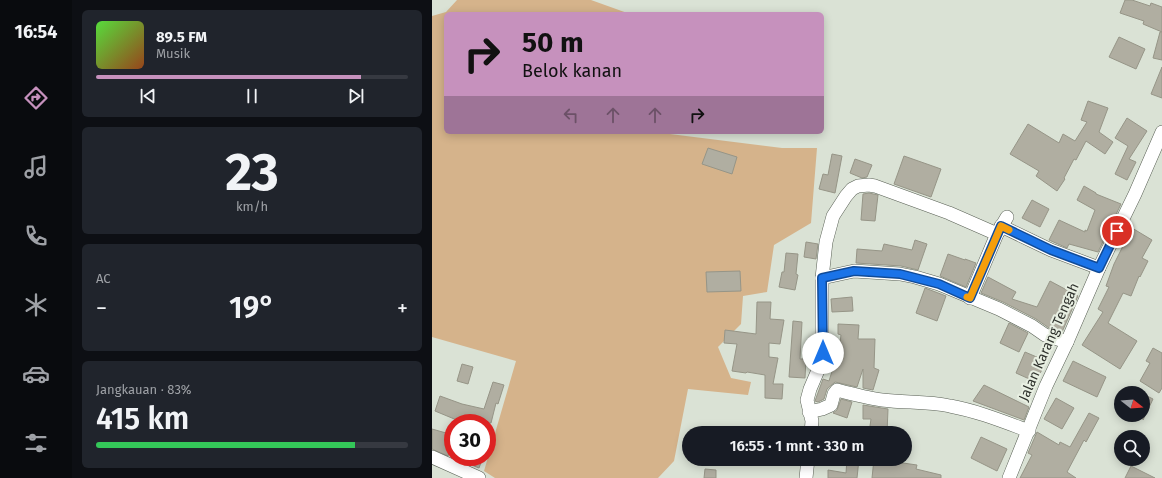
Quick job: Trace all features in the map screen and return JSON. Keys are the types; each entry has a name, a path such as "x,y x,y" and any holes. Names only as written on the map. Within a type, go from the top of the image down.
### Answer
{"street":[{"name":"Jalan Karang Tengah","path":"1009,478 1046,386 1162,132"},
{"path":"812,426 812,421 807,400 808,394 822,361 822,278 826,242 833,216 852,189 869,184 949,212 1002,226 1051,250 1099,268"},
{"path":"970,298 1002,226"},
{"path":"822,278 854,271 900,274 939,284 1006,312 1045,335 1067,342"},
{"path":"810,412 831,406 834,394 838,390 861,397 949,405 986,414 1029,430"},
{"path":"432,457 479,478"},
{"path":"806,478 807,466"}],"shaded area":[{"path":"457,0 591,0 624,12 446,12"},
{"path":"444,13 444,134 670,134 782,148 817,148 811,223 774,245 767,292 743,296 741,324 718,347 731,378 751,382 748,395 688,389 674,461 658,478 495,478 484,471 485,466 496,466 496,430 516,361 432,337 432,16"}],"building":[{"path":"1125,0 1132,0 1150,6 1151,3 1162,7 1162,32 1143,24 1144,21 1120,13"},
{"path":"1160,32 1162,32 1162,60 1153,58"},
{"path":"1119,37 1145,49 1136,69 1109,57"},
{"path":"1162,67 1162,98 1151,94"},
{"path":"1088,101 1108,108 1099,132 1113,142 1105,154 1086,141 1076,160 1074,159 1064,178 1065,179 1057,191 1036,176 1039,171 1010,154 1028,124 1059,143 1063,134 1075,141 1087,122 1081,120"},
{"path":"1127,118 1147,131 1129,159 1136,162 1127,180 1115,174 1128,146 1115,138"},
{"path":"708,148 737,157 732,174 702,164"},
{"path":"832,154 842,156 835,193 819,189 823,174 828,175"},
{"path":"904,156 941,169 931,197 894,184"},
{"path":"855,159 872,165 867,177 862,178 850,173"},
{"path":"1084,186 1096,194 1121,204 1098,252 1069,244 1067,248 1049,240 1059,220 1085,232 1085,230 1087,231 1095,210 1077,200"},
{"path":"869,193 878,195 875,221 861,220 863,194"},
{"path":"1032,200 1049,209 1040,227 1022,218"},
{"path":"1132,228 1152,240 1142,258 1148,261 1140,277 1139,276 1131,296 1123,293 1108,323 1137,341 1120,369 1082,345 1103,312 1098,309 1109,287 1106,286 1114,264"},
{"path":"915,240 927,244 918,270 901,266 856,263 857,249 882,251 884,244 912,250"},
{"path":"806,242 818,244 816,259 804,257"},
{"path":"786,253 798,254 796,274 798,275 795,290 779,287 782,272 784,272"},
{"path":"948,254 976,263 966,287 940,276"},
{"path":"740,271 741,291 707,292 706,272"},
{"path":"988,277 1016,292 1012,299 1037,307 1050,281 1078,296 1062,332 1049,328 1036,319 1003,302 981,293"},
{"path":"925,288 946,296 937,321 916,313"},
{"path":"852,297 853,311 832,312 831,299"},
{"path":"757,302 771,302 770,319 784,320 780,344 769,343 769,357 778,358 773,384 783,384 782,399 765,398 765,375 732,371 737,344 724,343 725,330 756,334"},
{"path":"793,321 802,322 800,359 806,359 805,378 789,377"},
{"path":"1009,323 1028,333 1019,352 1000,343"},
{"path":"838,324 859,325 858,339 875,339 874,368 879,370 873,390 863,388 863,369 857,387 835,382 827,389 824,399 818,402 815,401 823,379 829,381 834,365 837,366 841,335 838,334"},
{"path":"1153,348 1162,353 1162,388 1159,393 1140,381 1150,363 1146,361"},
{"path":"1025,352 1046,361 1036,382 1016,373"},
{"path":"1073,361 1106,377 1097,397 1063,381"},
{"path":"462,364 473,367 468,384 457,381"},
{"path":"493,382 504,385 498,404 496,403 493,414 444,415 435,411 440,396 462,404 484,409"},
{"path":"984,385 1029,407 1024,420 973,401"},
{"path":"1056,398 1074,408 1062,429 1044,419"},
{"path":"1150,398 1153,399 1150,405"},
{"path":"841,399 852,402 847,418 833,413 837,410"},
{"path":"863,405 888,409 887,426 870,426 871,419 863,419"},
{"path":"1089,413 1099,418 1086,442 1084,440 1067,472 1076,478 1020,478 1032,455 1028,453 1037,432 1059,445 1060,442 1070,447"},
{"path":"432,429 444,432 444,454 432,449"},
{"path":"981,437 1007,449 997,471 971,458"},
{"path":"912,464 917,465 916,469 941,475 941,478 872,478 873,466 912,466"},
{"path":"846,466 858,466 857,478 828,478 828,470 846,473"},
{"path":"1131,466 1155,478 1125,478"},
{"path":"705,469 716,470 716,478 704,478"}],"slow traffic":[{"path":"967,297 970,298 1001,226 1009,230"}],"route":[{"path":"823,353 822,278 854,271 900,274 939,284 970,298 1001,226 1051,250 1099,268 1117,231"}]}
